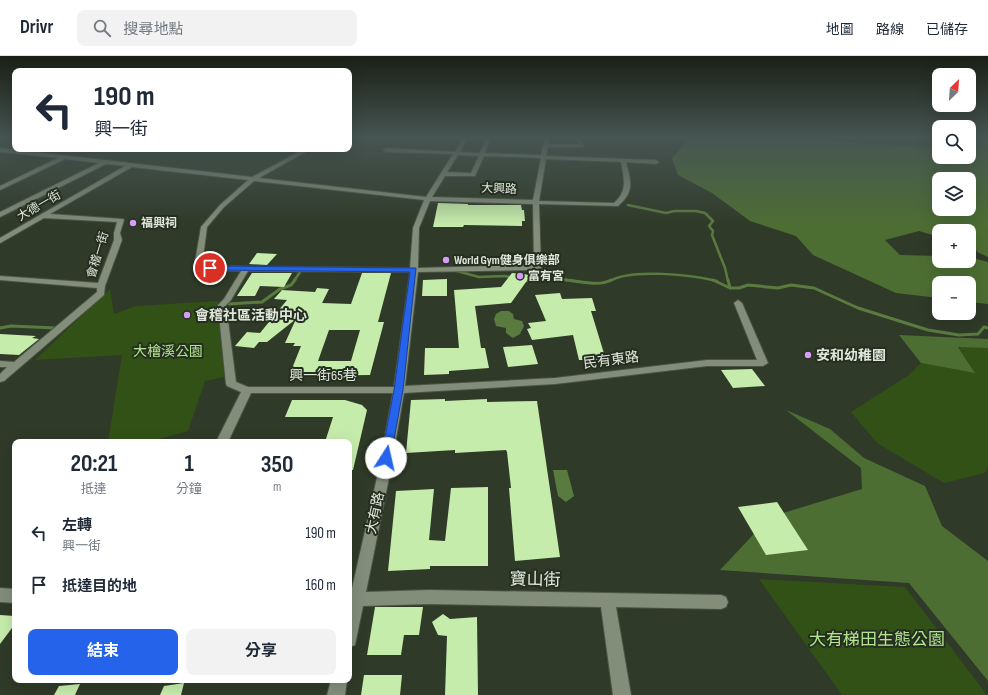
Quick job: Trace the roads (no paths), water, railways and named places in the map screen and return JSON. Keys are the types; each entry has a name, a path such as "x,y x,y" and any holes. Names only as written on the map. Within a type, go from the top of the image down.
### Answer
{"street":[{"path":"0,188 43,167"},
{"path":"0,215 95,167"},
{"name":"大德一街","path":"0,241 128,167"},
{"name":"大興路","path":"147,167 428,198 616,205 625,198 628,189 624,167"},
{"path":"275,167 253,179 222,206 204,227 198,268 414,270 532,268 538,266 536,202 542,167"},
{"name":"大有路","path":"353,600 384,473 399,390 414,270 416,228 428,198 448,167"},
{"path":"443,174 473,175 477,167"},
{"name":"會稽一街","path":"0,379 101,293 101,286 118,240 117,233 121,220 44,216"},
{"path":"223,439 247,390 232,384 222,305 227,300 246,268"},
{"path":"0,278 101,286"},
{"name":"民有東路","path":"399,390 555,381 707,363 763,363 738,303"},
{"path":"0,364 16,366"},
{"name":"興一街65巷","path":"247,390 399,390"},
{"path":"0,595 12,596"},
{"name":"寶山街","path":"353,600 429,597 721,602"},
{"path":"607,600 622,695"},
{"path":"336,695 338,683"}],"waterway":[{"path":"628,205 666,213 674,211 696,211 705,213 713,221 709,226 713,231 712,235 725,268 728,281"},
{"path":"457,271 479,277 505,276 514,278"},
{"path":"294,281 300,272"},
{"path":"610,281 620,277 647,274 678,275 714,280"},
{"path":"539,280 552,278 574,281"},
{"path":"229,304 262,302 280,289 291,285 295,280"},
{"path":"529,281 524,280 539,280"},
{"path":"533,281 539,280"},
{"path":"566,280 589,283 601,283 611,280"},
{"path":"714,280 730,288"},
{"path":"728,280 730,288"},
{"path":"730,288 739,288 748,285 778,288 791,285 814,288 858,308 928,330 959,335 978,334 984,327 988,328"},
{"path":"0,328 11,326 56,328"}],"place":[{"name":"福興祠","path":"133,223"},
{"name":"World Gym健身俱樂部","path":"446,260"},
{"name":"富有宮","path":"520,276"},
{"name":"會稽社區活動中心","path":"187,315"},
{"name":"安和幼稚園","path":"808,355"}],"park label":[{"name":"大檜溪公園","path":"168,351"},
{"name":"大有梯田生態公園","path":"877,640"}]}
